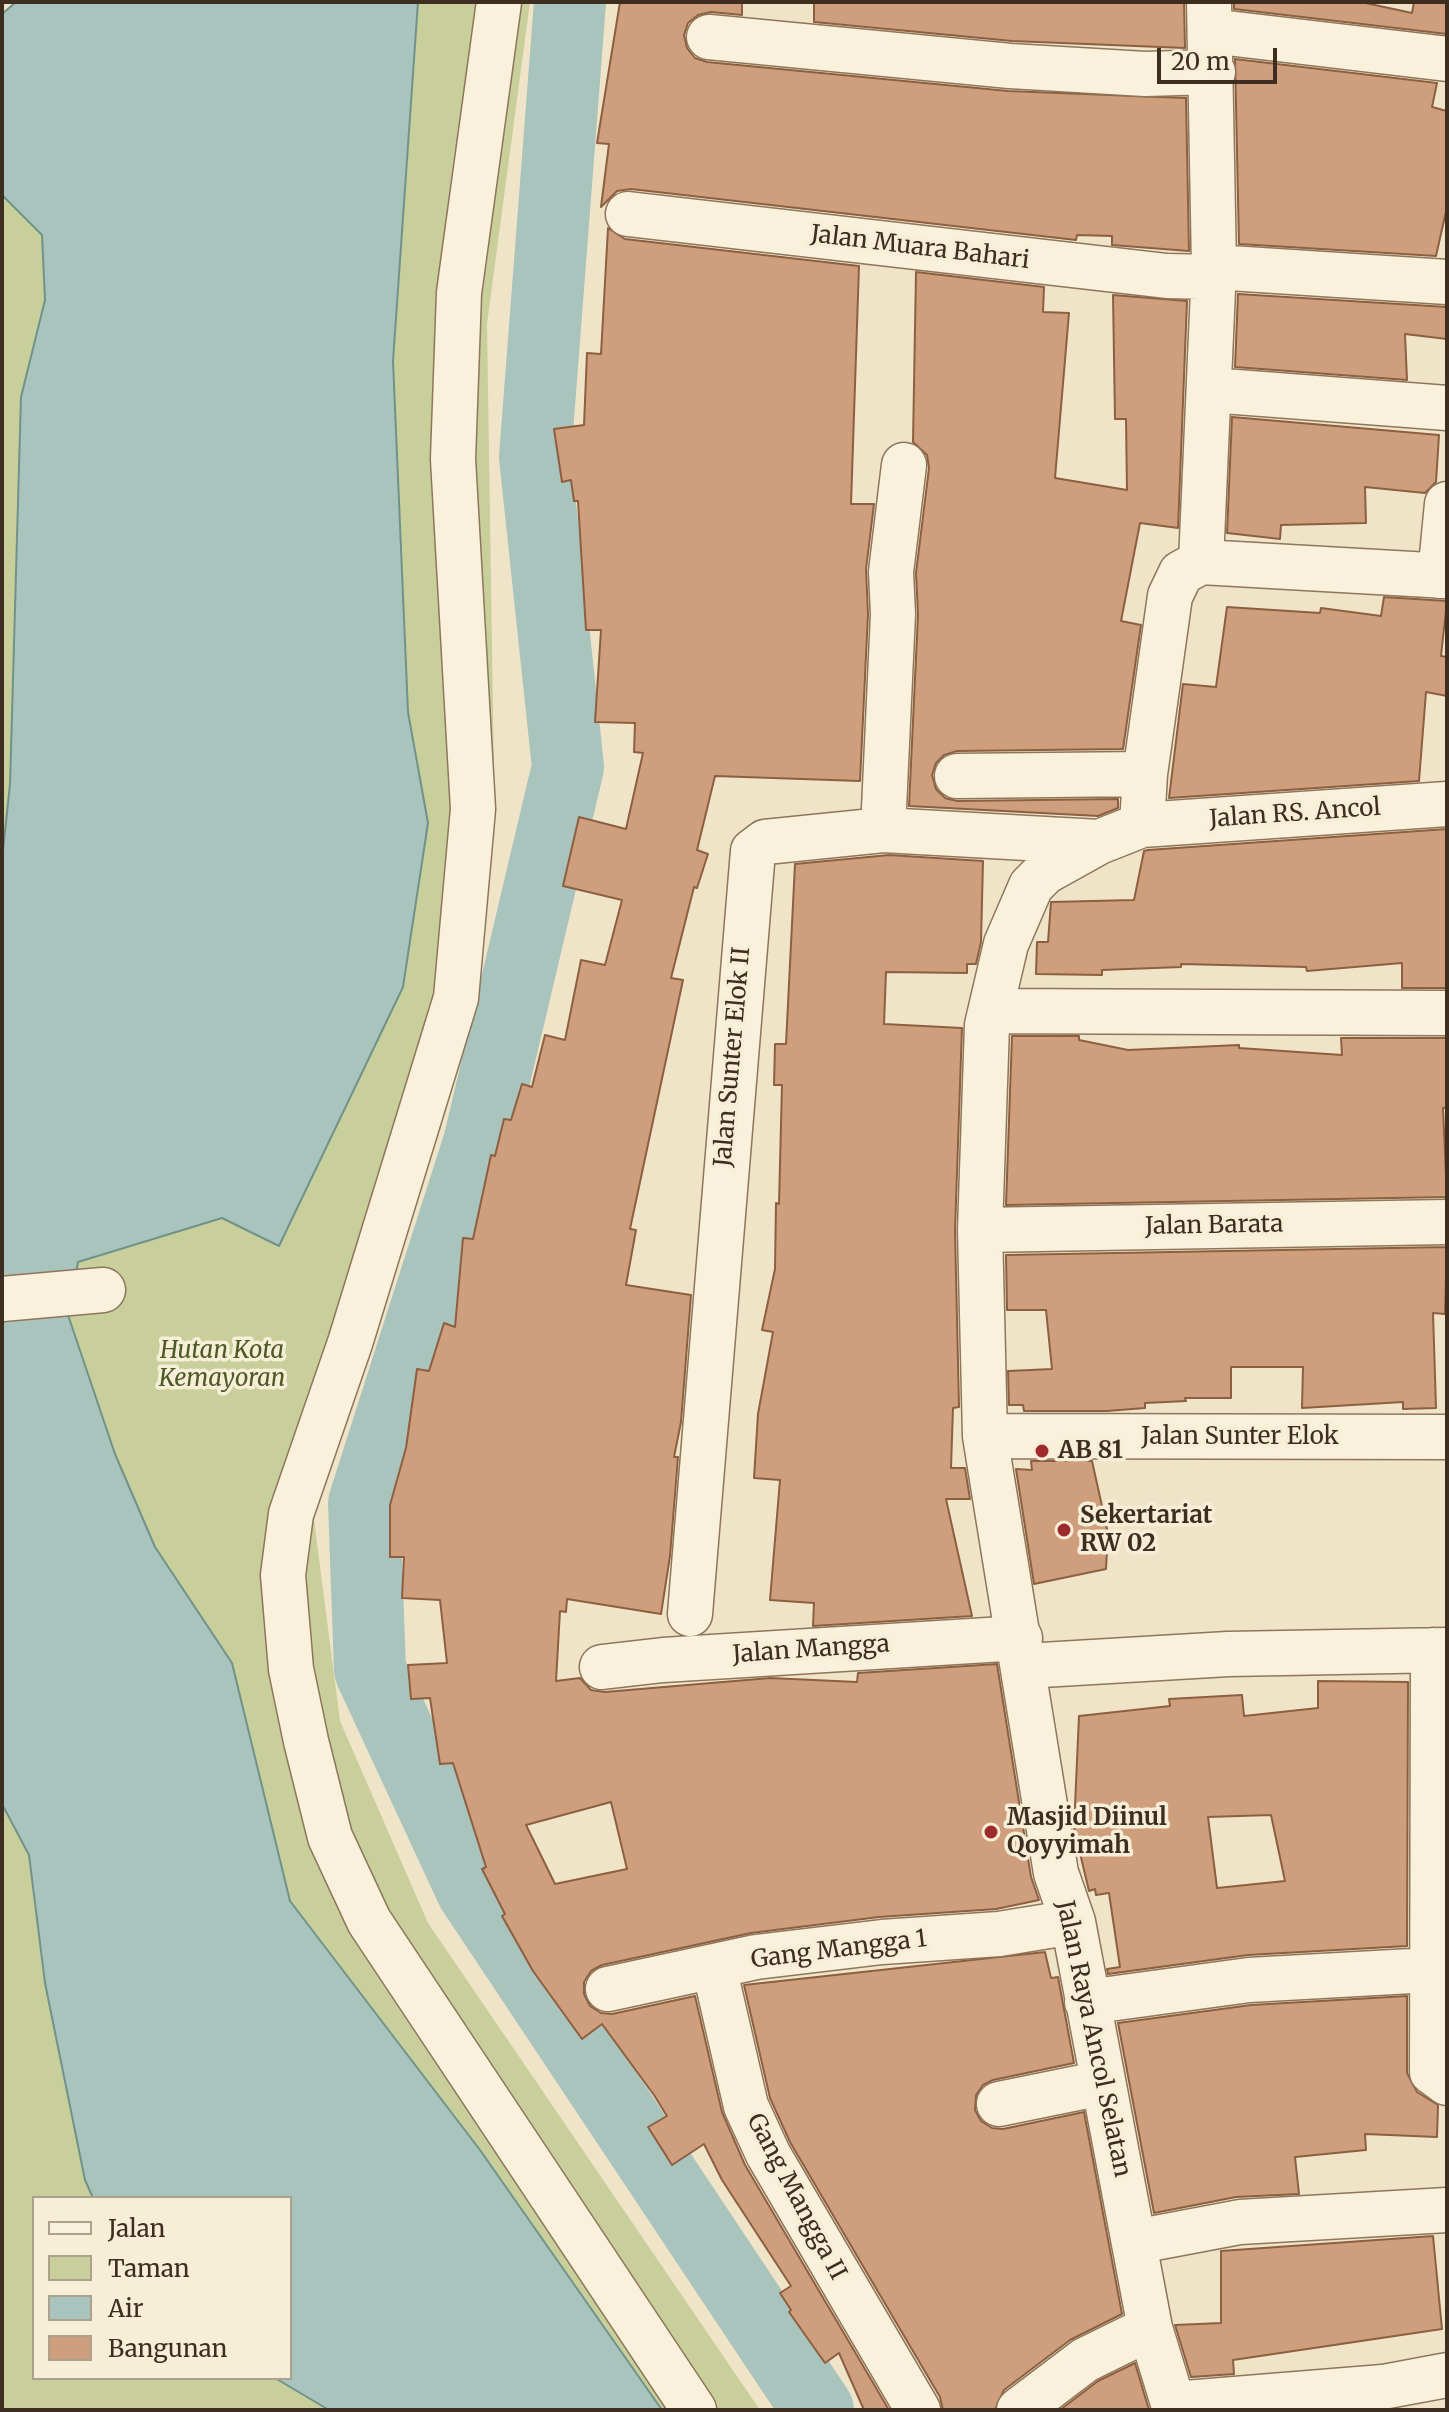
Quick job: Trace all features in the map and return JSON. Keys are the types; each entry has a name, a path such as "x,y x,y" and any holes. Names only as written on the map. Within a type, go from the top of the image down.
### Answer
{"street":[{"path":"499,2 459,293 453,459 473,809 456,998 350,1343 291,1514 283,1575 291,1669 323,1810 330,1837 369,1921 694,2410"},
{"path":"1201,562 1214,272 1210,35"},
{"path":"709,37 1010,66 1145,74 1210,35 1447,59"},
{"name":"Jalan Muara Bahari","path":"628,214 1167,276 1214,272 1447,282"},
{"path":"1210,390 1447,408"},
{"path":"883,830 893,614 891,572 904,465"},
{"path":"1447,504 1443,576 1201,562 1181,573 1170,596 1145,774 1142,825 1099,842 1045,872 1031,886 1006,944 991,1011 980,1230 985,1436 998,1527 1022,1652 1228,1654 1440,1650 1430,1970 1432,2074 1447,2083"},
{"path":"957,776 1145,774"},
{"name":"Jalan RS. Ancol","path":"1142,825 1447,804"},
{"name":"Jalan Sunter Elok II","path":"690,1614 750,862 757,845 883,830 1099,842"},
{"path":"991,1011 1447,1013"},
{"name":"Jalan Barata","path":"980,1230 1447,1222"},
{"path":"2,1299 88,1291"},
{"name":"Jalan Sunter Elok","path":"985,1436 1447,1437"},
{"name":"Jalan Mangga","path":"602,1667 663,1660 1022,1652"},
{"name":"Jalan Raya Ancol Selatan","path":"1022,1652 1056,1873 1073,1922 1150,2328 1174,2407"},
{"name":"Gang Mangga 1","path":"608,1989 772,1955 882,1942 999,1934 1073,1922"},
{"name":"Gang Mangga II","path":"714,1967 746,2106 768,2154 918,2410"},
{"path":"1087,2002 1249,1980 1430,1970"},
{"path":"999,2104 1102,2083"},
{"path":"1134,2242 1240,2222 1447,2210"},
{"path":"1019,2410 1085,2360 1150,2328"},
{"path":"1174,2407 1383,2387 1447,2375"}],"green space":[{"name":"Hutan Kota Kemayoran","path":"418,2 530,2 487,324 494,774 477,978 313,1512 340,1721 428,1923 760,2410 662,2410 480,2150 290,1900 232,1663 155,1547 115,1454 68,1315 77,1262 222,1218 428,823 408,712 393,361"},
{"path":"2,195 42,235 45,300 21,397 10,784 2,860"},
{"path":"2,1804 29,1855 45,1983 85,2180 92,2196 32,2196 32,2380 278,2380 329,2410 2,2410"}],"water":[{"path":"16,2 418,2 393,361 408,712 428,823 403,987 279,1246 222,1218 78,1262 68,1315 115,1454 155,1547 232,1663 290,1901 480,2150 662,2410 329,2410 278,2380 292,2380 292,2196 92,2196 85,2180 45,1983 29,1855 2,1804 2,860 10,784 21,397 45,300 42,235 2,195 2,14"}],"building":[{"path":"620,2 742,2 742,15 711,12 698,15 688,23 684,35 687,48 695,58 707,62 1008,91 1186,98 1189,251 1112,245 1112,236 1077,235 1076,240 631,189 617,191 601,207 609,144 597,143"},
{"path":"814,2 1184,2 1185,48 1012,41 814,22"},
{"path":"1234,2 1361,2 1412,13 1414,2 1447,2 1447,34 1234,9"},
{"path":"1235,59 1437,83 1432,107 1447,111 1447,207 1436,256 1239,244"},
{"path":"608,228 625,239 859,266 851,504 874,504 866,569 868,614 860,781 715,776 697,850 708,854 697,888 694,887 671,978 683,980 630,1229 636,1230 626,1285 691,1295 681,1422 674,1457 678,1457 670,1556 661,1614 567,1599 566,1612 560,1611 556,1681 580,1678 591,1690 605,1692 770,1678 857,1682 858,1673 997,1664 1031,1877 1039,1900 996,1909 879,1917 751,1933 602,1965 591,1971 584,1982 584,1994 590,2006 601,2013 612,2014 695,1996 722,2112 745,2165 889,2410 864,2410 839,2353 825,2363 789,2312 791,2310 780,2293 791,2286 722,2180 704,2144 672,2165 648,2127 667,2116 654,2095 602,2024 582,2039 533,1971 502,1916 505,1914 482,1869 486,1867 453,1763 440,1764 430,1698 411,1699 408,1665 447,1663 440,1600 402,1598 404,1557 390,1557 390,1505 406,1448 417,1369 429,1371 444,1323 455,1327 463,1238 473,1239 491,1155 495,1156 504,1119 511,1120 522,1084 532,1087 545,1035 565,1040 581,960 605,965 622,900 563,886 579,817 626,829 643,753 634,752 635,723 595,722 601,630 586,630 578,501 574,501 571,480 562,482 554,429 584,425 587,353 601,354","holes":["611,1802 627,1869 555,1884 526,1825"]},
{"path":"916,272 1044,287 1043,312 1069,313 1055,478 1127,490 1126,419 1115,419 1113,295 1187,301 1178,528 1140,523 1121,621 1141,625 1123,749 957,751 944,755 936,763 932,775 936,789 945,798 957,801 1118,799 1118,808 1098,816 909,806 918,615 916,573 929,468 927,455 913,442"},
{"path":"1238,294 1447,307 1447,339 1405,334 1407,380 1235,367"},
{"path":"1232,417 1439,435 1436,482 1425,493 1365,487 1366,523 1281,525 1280,539 1227,533"},
{"path":"1384,597 1447,601 1441,656 1447,657 1447,696 1426,692 1419,781 1169,798 1183,684 1216,687 1227,607 1320,613 1321,608 1381,616"},
{"path":"1447,829 1447,988 1402,988 1402,963 1307,971 1306,967 1181,964 1181,967 1102,970 1102,975 1036,974 1037,942 1048,942 1051,902 1134,900 1144,851"},
{"path":"889,855 983,861 981,942 976,964 967,964 967,973 886,972 884,1024 962,1028 955,1230 959,1407 953,1408 951,1468 965,1468 970,1499 946,1499 972,1616 813,1626 814,1603 770,1600 780,1480 754,1478 758,1414 773,1332 762,1330 775,1269 776,1203 779,1204 782,1085 774,1085 775,1044 786,1044 795,864"},
{"path":"1012,1036 1079,1036 1079,1040 1128,1050 1239,1045 1239,1048 1342,1055 1341,1038 1447,1038 1447,1108 1443,1108 1447,1197 1006,1205"},
{"path":"1447,1247 1445,1314 1433,1313 1436,1408 1403,1409 1403,1402 1302,1408 1303,1367 1231,1367 1231,1398 1185,1398 1186,1401 1145,1403 1145,1408 1107,1411 1024,1411 1023,1405 1009,1405 1008,1371 1052,1369 1046,1310 1007,1310 1006,1255"},
{"name":"Sekertariat RW 02","path":"1031,1461 1092,1461 1108,1533 1106,1569 1034,1584 1016,1469 1032,1470"},
{"path":"1318,1681 1408,1682 1407,1946 1248,1955 1108,1974 1107,1969 1120,1967 1109,1893 1096,1895 1095,1889 1089,1891 1074,1828 1079,1716 1170,1706 1169,1699 1242,1695 1244,1716 1318,1708","holes":["1271,1815 1285,1881 1217,1888 1208,1817"]},
{"path":"1045,1952 1051,1978 1058,1977 1074,2063 993,2080 983,2085 976,2095 975,2110 981,2121 992,2128 1003,2129 1084,2112 1122,2314 1070,2340 1004,2390 995,2410 943,2410 940,2397 790,2142 770,2098 744,1985"},
{"path":"1407,1996 1407,2073 1417,2092 1438,2105 1437,2137 1365,2134 1366,2150 1295,2157 1299,2194 1236,2197 1154,2213 1118,2023 1251,2005"},
{"path":"1433,2236 1442,2329 1233,2360 1234,2374 1191,2377 1175,2325 1221,2323 1221,2251"},
{"path":"1135,2363 1149,2410 1060,2410 1098,2381"}],"waterway":[{"path":"570,2 535,457 568,767 479,1143 364,1503 370,1670 472,1890 818,2410"}],"place":[{"name":"AB 81","path":"1042,1451"},
{"name":"Sekertariat RW 02","path":"1064,1530"},
{"name":"Masjid Diinul Qoyyimah","path":"991,1832"}]}
